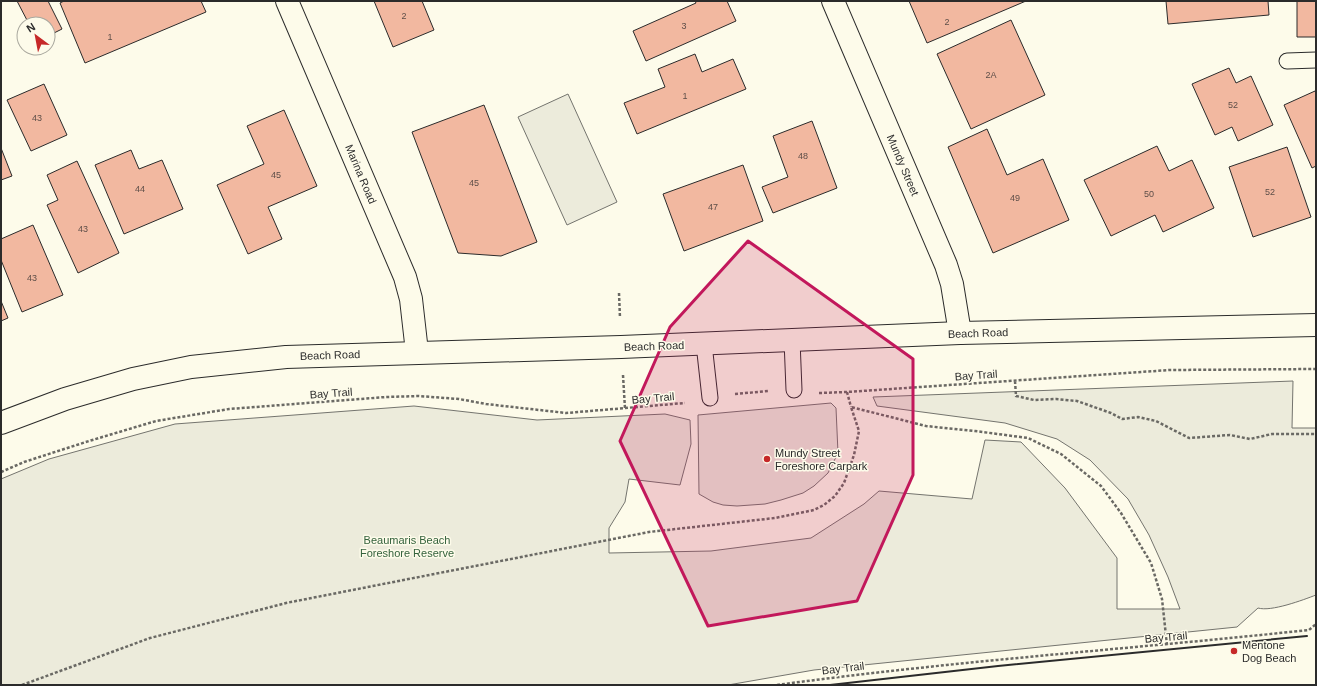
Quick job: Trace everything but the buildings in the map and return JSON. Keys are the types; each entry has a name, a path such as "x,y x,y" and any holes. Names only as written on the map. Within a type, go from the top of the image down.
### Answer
{"main road":[{"name":"Marina Road","path":"287,1 405,277 411,299 417,352"},
{"name":"Mundy Street","path":"833,1 946,265 952,284 960,333"},
{"name":"Beach Road","path":"1,423 92,390 134,379 191,367 286,357 704,344 960,333 1316,325"}],"lane":[{"path":"1287,61 1316,60"},
{"path":"792,340 794,390"},
{"path":"704,344 710,398"}],"path":[{"name":"Bay Trail","path":"1,472 24,462 89,440 156,421 229,409 386,397 419,396 459,399 486,404 566,413 665,406 690,403 728,394 773,390 794,390 822,393 1170,370 1316,369"},
{"path":"1015,381 1016,396 1034,400 1056,399 1077,401 1111,413 1122,419 1138,417 1156,421 1189,438 1230,435 1250,438 1272,434 1316,434"},
{"path":"22,685 150,638 286,603 649,532 775,518 814,510 824,505 835,496 844,483 854,455 859,431 847,392"},
{"path":"851,407 926,426 1028,438 1062,454 1101,486 1121,513 1151,563 1162,599 1167,645"},
{"name":"Bay Trail","path":"776,685 971,662 1167,645 1309,630 1316,624"}],"highlighted area":[{"path":"748,241 913,359 913,475 857,601 708,626 620,441 670,327"}],"green space":[{"path":"568,94 617,202 567,225 518,117"},
{"name":"Beaumaris Beach Foreshore Reserve","path":"1293,381 1292,428 1316,428 1316,595 1279,607 1264,609 1258,608 1237,627 814,670 728,685 1,685 1,479 49,459 175,424 414,406 537,420 665,414 690,420 691,444 680,485 629,479 625,502 609,528 609,553 711,551 811,538 864,504 879,491 972,499 985,440 1021,442 1065,488 1117,558 1117,609 1180,609 1168,577 1149,535 1128,499 1090,460 1057,439 1005,423 877,406 873,397"}],"shaded area":[{"name":"Mundy Street Foreshore Carpark","path":"831,403 836,408 838,453 828,473 814,486 803,493 781,500 765,504 737,506 723,505 713,502 699,494 698,415"}],"wall":[{"path":"830,685 998,666 1307,636"}],"place":[{"name":"Mundy Street Foreshore Carpark","path":"767,459"},
{"name":"Mentone Dog Beach","path":"1234,651"}]}
